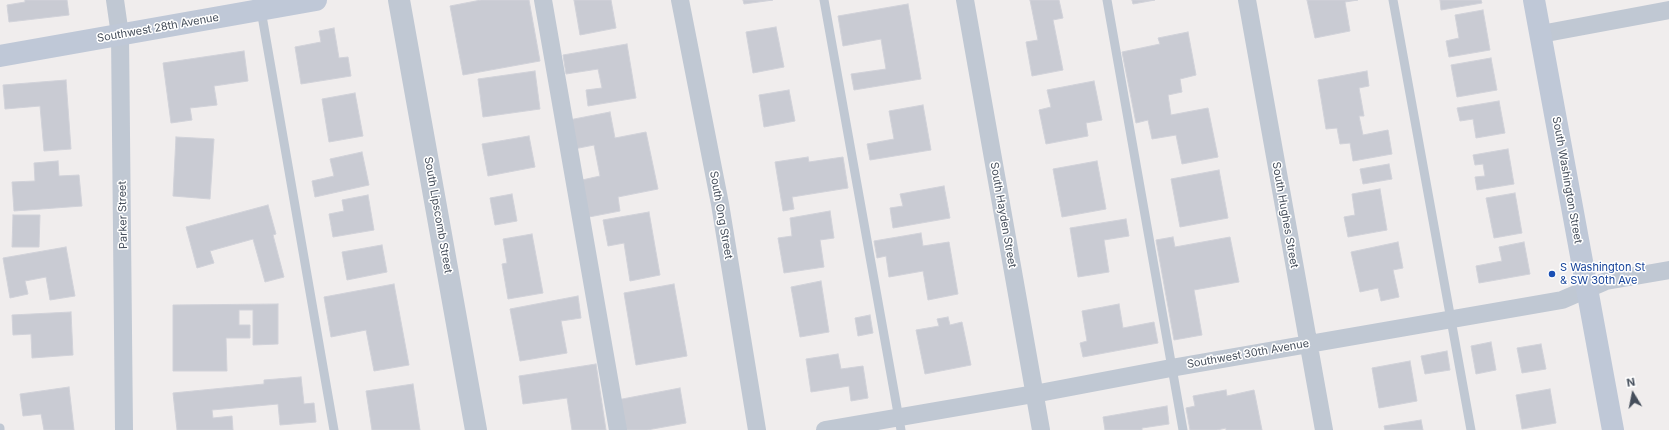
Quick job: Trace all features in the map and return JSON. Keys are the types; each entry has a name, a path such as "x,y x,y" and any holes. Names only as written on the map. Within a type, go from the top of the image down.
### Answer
{"main road":[{"name":"Southwest 28th Avenue","path":"0,56 120,35 261,5 316,0"},
{"name":"South Washington Street","path":"1534,0 1613,430"}],"street":[{"name":"Parker Street","path":"115,0 120,35 124,430"},
{"name":"South Lipscomb Street","path":"399,0 476,430"},
{"path":"543,0 618,430"},
{"name":"South Ong Street","path":"680,0 720,204 757,430"},
{"name":"South Hayden Street","path":"965,0 1041,430"},
{"name":"South Hughes Street","path":"1247,0 1324,430"},
{"path":"1541,34 1669,10"},
{"name":"Southwest 30th Avenue","path":"824,430 900,424 1034,394 1171,368 1450,318 1562,300 1606,281 1669,270"}],"lane":[{"path":"824,0 900,424"},
{"path":"1107,0 1183,430"},
{"path":"1393,0 1471,430"},
{"path":"261,5 334,430"}],"building":[{"path":"25,0 67,0 69,15 9,22 7,5 25,2"},
{"path":"481,0 529,0 540,61 463,75 450,6"},
{"path":"574,0 611,0 616,28 580,35"},
{"path":"743,0 773,0 744,4"},
{"path":"1030,0 1059,0 1063,18 1053,20 1063,70 1032,76 1026,42 1038,40"},
{"path":"1132,0 1155,0 1133,4"},
{"path":"1307,0 1358,0 1345,2 1350,31 1315,38"},
{"path":"1440,0 1481,0 1482,3 1441,10"},
{"path":"908,4 921,79 854,90 851,74 886,69 881,39 843,46 838,16"},
{"path":"1483,10 1490,50 1449,57 1446,41 1459,38 1455,15"},
{"path":"776,27 784,67 753,73 746,32"},
{"path":"334,28 339,58 348,57 351,76 301,84 295,47 321,42 319,31"},
{"path":"1188,32 1196,75 1180,79 1182,92 1168,95 1171,115 1208,108 1218,157 1182,164 1176,135 1152,139 1148,120 1136,123 1122,52 1160,44 1158,38"},
{"path":"627,44 636,98 588,106 586,90 602,88 598,69 566,74 563,55"},
{"path":"244,51 248,81 214,86 217,105 190,108 192,120 171,123 163,63"},
{"path":"1491,58 1497,90 1457,97 1451,65"},
{"path":"535,71 540,109 483,117 478,79"},
{"path":"1367,71 1369,86 1359,88 1364,116 1359,116 1363,135 1388,130 1392,154 1353,161 1350,143 1340,144 1337,128 1326,129 1318,80"},
{"path":"66,80 71,149 44,151 40,106 5,109 3,85"},
{"path":"1094,81 1102,120 1086,123 1088,136 1046,144 1039,110 1051,107 1047,90"},
{"path":"789,90 795,121 764,127 759,95"},
{"path":"355,93 363,136 329,142 322,99"},
{"path":"1499,101 1505,133 1476,138 1473,119 1460,121 1457,108"},
{"path":"923,105 931,150 870,160 867,144 894,139 889,111"},
{"path":"610,112 615,138 646,132 658,189 618,197 620,211 589,217 582,180 600,176 594,145 574,149 569,120"},
{"path":"529,136 535,167 488,176 482,144"},
{"path":"176,137 214,139 210,199 173,196"},
{"path":"1508,149 1514,184 1477,190 1475,177 1485,176 1483,164 1475,165 1473,155"},
{"path":"362,152 369,185 315,197 312,181 334,176 330,159"},
{"path":"808,157 809,162 843,157 848,188 792,197 794,209 783,211 775,162"},
{"path":"58,161 59,176 79,175 82,206 14,211 12,182 35,181 34,163"},
{"path":"1097,161 1106,209 1062,217 1053,169"},
{"path":"1389,164 1392,179 1363,184 1360,169"},
{"path":"1219,170 1228,218 1180,227 1171,179"},
{"path":"944,186 950,218 893,228 890,208 903,206 900,194"},
{"path":"1380,189 1387,230 1348,237 1344,217 1355,215 1352,194"},
{"path":"1515,193 1522,233 1494,238 1486,198"},
{"path":"512,194 517,221 495,225 490,198"},
{"path":"368,195 374,230 333,237 329,214 344,211 342,200"},
{"path":"268,205 276,234 273,235 284,277 265,282 253,239 210,251 214,263 197,268 186,227"},
{"path":"830,211 834,238 820,240 824,267 784,273 778,238 792,236 790,218"},
{"path":"649,212 660,275 630,281 624,243 608,246 603,220"},
{"path":"13,215 40,215 39,247 12,247"},
{"path":"1126,219 1129,236 1104,240 1109,272 1078,277 1070,228"},
{"path":"921,233 923,246 949,242 958,294 928,300 923,271 889,277 886,256 877,258 874,241"},
{"path":"532,234 543,293 508,299 502,264 507,263 503,239"},
{"path":"1173,237 1175,247 1230,237 1239,282 1194,290 1202,335 1174,340 1156,240"},
{"path":"1398,242 1403,268 1393,270 1399,297 1381,301 1378,288 1360,292 1351,252"},
{"path":"1524,242 1530,274 1479,283 1476,266 1502,261 1499,247"},
{"path":"382,245 387,272 347,280 342,252"},
{"path":"66,247 75,296 50,300 46,277 25,281 28,294 10,298 3,258"},
{"path":"821,281 829,332 800,337 791,287"},
{"path":"394,284 409,365 374,371 366,330 331,337 324,297"},
{"path":"674,284 687,356 636,365 624,293"},
{"path":"578,296 581,318 561,321 567,353 520,361 510,309"},
{"path":"278,304 278,344 253,345 253,310 239,310 239,325 250,325 250,338 226,338 227,371 173,371 173,305"},
{"path":"1119,304 1123,328 1154,322 1158,343 1083,357 1080,343 1087,341 1082,311"},
{"path":"71,312 73,355 32,358 31,334 13,335 12,315"},
{"path":"870,315 873,333 858,336 855,318"},
{"path":"948,317 950,325 962,322 971,365 925,374 916,330 939,326 937,319"},
{"path":"1491,342 1496,370 1476,374 1471,346"},
{"path":"1541,344 1546,369 1522,373 1517,348"},
{"path":"1447,351 1450,370 1425,374 1421,356"},
{"path":"838,354 841,369 863,366 868,398 851,401 849,386 811,392 806,359"},
{"path":"1410,361 1417,401 1379,408 1372,368"},
{"path":"596,364 606,430 572,430 567,398 523,404 519,376"},
{"path":"301,377 304,404 314,403 316,422 280,425 278,404 212,410 213,418 232,416 233,430 177,430 173,393 264,384 264,380"},
{"path":"413,384 420,430 372,430 366,391"},
{"path":"69,387 74,430 44,430 41,414 23,416 20,394"},
{"path":"680,388 686,423 647,430 622,430 617,400"},
{"path":"1550,389 1556,423 1522,429 1516,395"},
{"path":"1226,390 1227,396 1254,390 1262,430 1226,430 1226,428 1217,430 1190,430 1186,408 1195,406 1193,396"},
{"path":"1167,406 1169,424 1142,428 1142,430 1105,430 1103,417"},
{"path":"1421,420 1423,430 1385,430 1384,426"}],"place":[{"name":"S Washington St & SW 30th Ave","path":"1552,274"}]}
